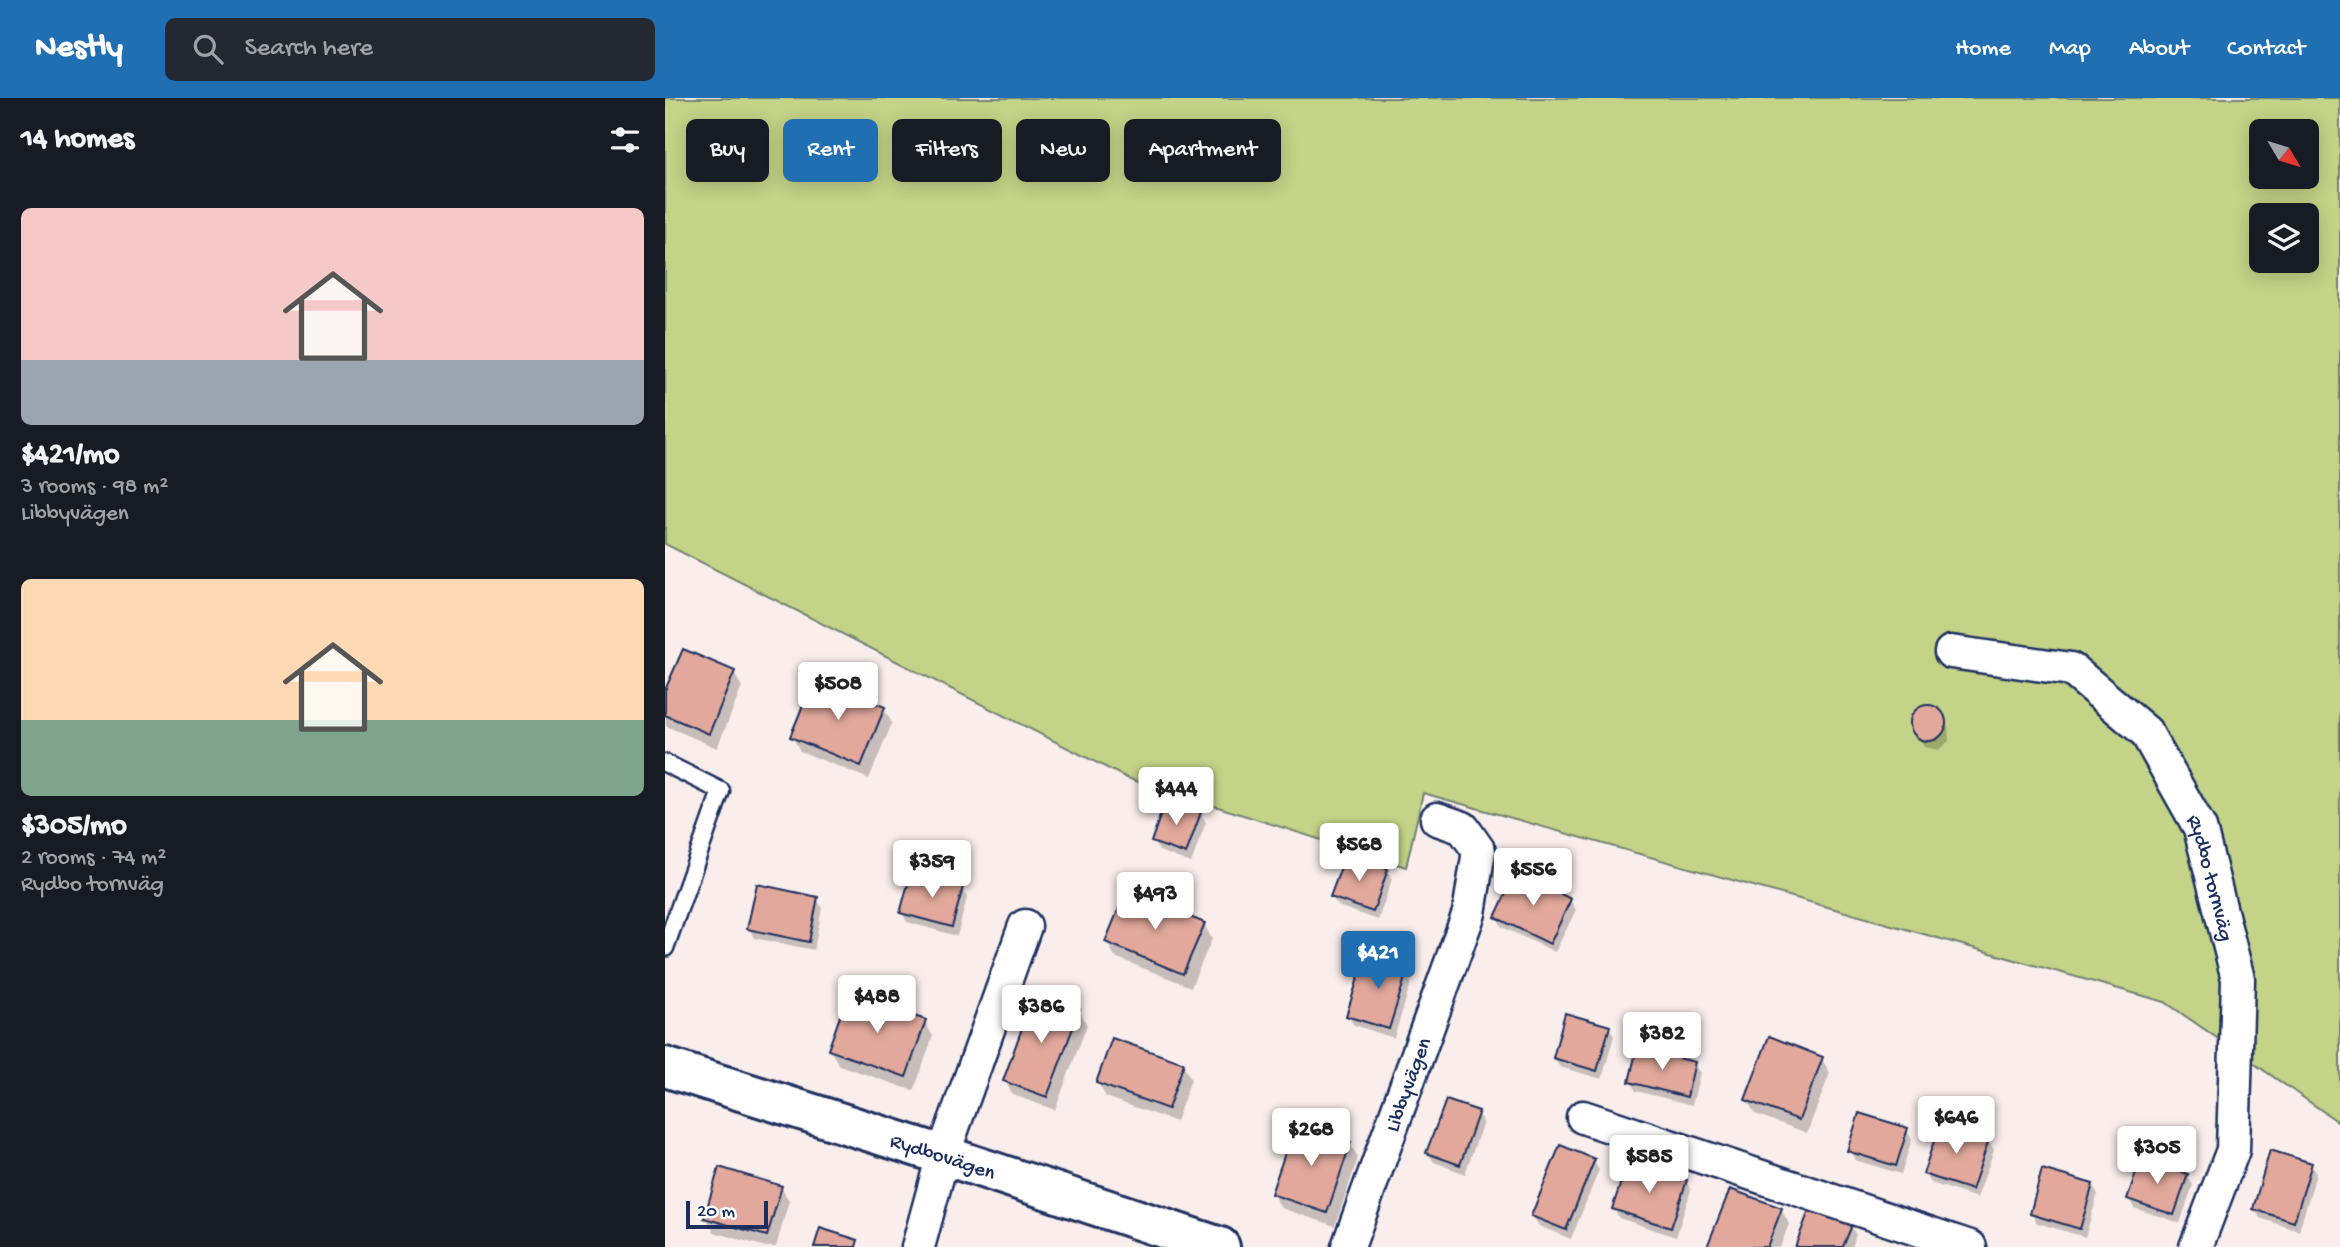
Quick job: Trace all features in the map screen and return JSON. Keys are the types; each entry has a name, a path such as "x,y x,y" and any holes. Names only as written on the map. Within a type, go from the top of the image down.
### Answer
{"street":[{"name":"Rydbo tornväg","path":"1951,652 2071,669 2146,732 2200,828 2238,979 2233,1150 2196,1247"},
{"name":"Libbyvägen","path":"1348,1247 1469,913 1479,851 1463,828 1437,819"},
{"path":"918,1247 943,1155 1025,926"},
{"name":"Rydbovägen","path":"665,1067 1220,1247"},
{"path":"1583,1116 1970,1247"}],"lane":[{"path":"665,763 721,791 665,948"}],"green space":[{"path":"665,98 2340,98 2340,1123 2165,1002 1423,793 1406,867 1127,778 665,544"}],"building":[{"path":"683,649 735,671 709,734 665,715 665,690"},
{"path":"814,678 885,707 861,766 790,737"},
{"path":"1928,705 1940,711 1946,723 1940,735 1928,741 1916,735 1910,723 1916,711"},
{"path":"1166,799 1201,812 1186,854 1151,842"},
{"path":"1346,854 1388,869 1373,912 1330,897"},
{"path":"1516,872 1571,899 1550,944 1495,917"},
{"path":"911,873 963,887 952,927 900,913"},
{"path":"757,884 818,897 809,942 747,929"},
{"path":"1126,891 1205,923 1183,974 1105,942"},
{"path":"1366,953 1409,965 1389,1029 1346,1016"},
{"path":"1035,992 1080,1009 1047,1097 1003,1081"},
{"path":"848,994 926,1020 906,1077 828,1050"},
{"path":"1565,1013 1610,1026 1597,1071 1553,1058"},
{"path":"1769,1036 1823,1057 1799,1120 1745,1100"},
{"path":"1112,1038 1184,1063 1168,1109 1096,1083"},
{"path":"1637,1048 1695,1062 1687,1097 1629,1082"},
{"path":"1446,1100 1479,1111 1460,1165 1426,1153"},
{"path":"1859,1113 1908,1128 1896,1166 1847,1151"},
{"path":"1940,1123 1989,1139 1972,1190 1923,1174"},
{"path":"1295,1124 1351,1142 1327,1213 1271,1194"},
{"path":"1560,1145 1595,1159 1566,1230 1531,1216"},
{"path":"2270,1150 2312,1163 2294,1222 2253,1209"},
{"path":"2141,1158 2188,1174 2174,1215 2127,1199"},
{"path":"1628,1161 1687,1180 1671,1228 1612,1209"},
{"path":"719,1167 782,1186 767,1236 704,1218"},
{"path":"2042,1169 2093,1184 2080,1229 2030,1214"},
{"path":"1730,1189 1782,1208 1767,1247 1707,1247"},
{"path":"1810,1208 1852,1225 1843,1247 1795,1247"},
{"path":"820,1228 858,1240 856,1247 814,1247"}]}
